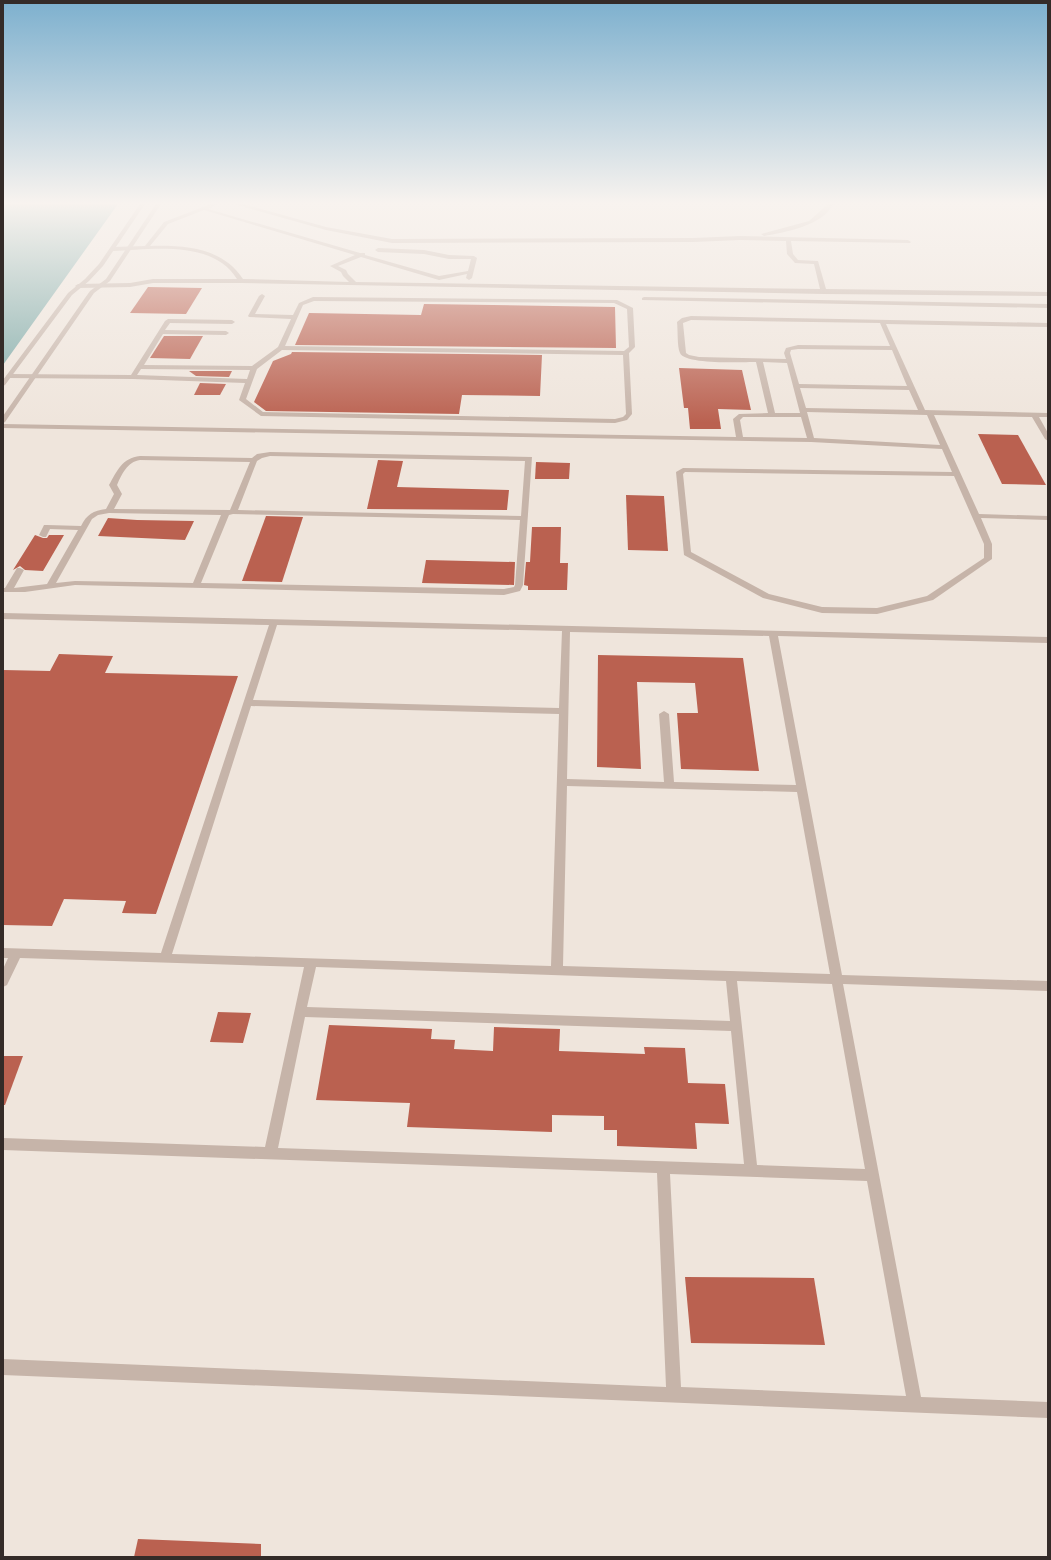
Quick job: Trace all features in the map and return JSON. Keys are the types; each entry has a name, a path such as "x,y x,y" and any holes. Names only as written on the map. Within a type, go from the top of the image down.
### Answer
{"street":[{"path":"3,384 70,294 90,277"},
{"path":"3,421 92,292 102,286 109,277"},
{"path":"238,277 241,281"},
{"path":"330,283 343,277"},
{"path":"347,277 355,284"},
{"path":"396,285 399,277"},
{"path":"436,277 446,277"},
{"path":"468,286 469,277"},
{"path":"820,277 824,292"},
{"path":"78,286 130,285 153,281 241,281 824,292 1048,294"},
{"path":"262,296 251,316 295,317"},
{"path":"281,348 626,353 632,347 630,308 615,301 316,299 302,303 281,348 260,362 254,368 242,400 258,413 263,415 615,421 624,419 629,414 626,353"},
{"path":"644,299 1048,306"},
{"path":"789,361 699,359 687,357 683,353 680,321 691,318 883,323 1048,325"},
{"path":"133,377 168,321 232,322"},
{"path":"883,323 911,388 945,447 976,516 988,546 988,559 930,598 878,611 822,610 766,596 690,556 687,552 678,474 684,469 957,474"},
{"path":"161,332 226,333"},
{"path":"811,440 787,351 795,347 894,348"},
{"path":"759,360 772,414"},
{"path":"139,367 254,368"},
{"path":"9,376 133,377 250,381"},
{"path":"796,386 911,388"},
{"path":"740,438 736,419 747,414 926,413 1048,415"},
{"path":"1034,414 1048,439"},
{"path":"3,426 740,438 945,447"},
{"path":"6,590 25,590 75,582 196,585 511,592 519,586 529,459 270,454 260,456 254,460 196,585"},
{"path":"109,511 118,494 113,485 125,464 132,459 254,460"},
{"path":"50,586 92,515 109,511 524,518"},
{"path":"976,516 1047,520"},
{"path":"43,535 47,527 84,528"},
{"path":"6,590 20,570"},
{"path":"3,616 1048,640"},
{"path":"165,958 274,622"},
{"path":"557,971 566,629"},
{"path":"773,634 915,1404"},
{"path":"248,703 564,711"},
{"path":"664,714 669,785"},
{"path":"562,782 802,789"},
{"path":"3,953 1048,986"},
{"path":"3,982 16,954"},
{"path":"270,1154 311,963"},
{"path":"731,976 751,1171"},
{"path":"300,1012 736,1026"},
{"path":"3,1144 873,1176"},
{"path":"663,1168 674,1394"},
{"path":"3,1367 1048,1410"}],"water":[{"path":"3,277 66,277 3,365"}],"building":[{"path":"148,287 202,288 186,314 130,313"},
{"path":"424,304 615,307 616,348 295,345 309,313 421,315"},
{"path":"164,336 203,336 190,359 150,358"},
{"path":"292,352 542,355 540,396 462,395 459,414 266,411 254,402 273,361 291,354"},
{"path":"679,368 742,370 751,410 718,409 721,429 690,429 688,408 684,408"},
{"path":"189,371 232,371 229,377 196,376"},
{"path":"200,383 226,384 220,395 194,395"},
{"path":"978,434 1018,435 1046,485 1002,484"},
{"path":"378,460 403,461 397,487 509,490 507,510 367,509"},
{"path":"536,462 570,463 569,479 535,479"},
{"path":"626,495 664,496 668,551 628,550"},
{"path":"266,516 303,517 282,582 242,581"},
{"path":"108,518 194,521 185,540 98,536"},
{"path":"532,527 561,527 560,563 568,563 567,590 528,590 528,586 524,585 526,562 530,562"},
{"path":"35,535 47,538 49,535 64,535 43,571 25,570 20,566 13,570"},
{"path":"426,560 515,562 514,585 422,583"},
{"path":"59,654 113,656 105,673 238,676 156,914 122,913 126,901 64,899 52,926 3,925 3,670 50,671"},
{"path":"598,655 743,658 759,771 681,769 677,713 698,713 695,683 637,682 641,769 597,767"},
{"path":"218,1012 251,1013 243,1043 210,1042"},
{"path":"329,1025 432,1029 431,1039 455,1040 454,1049 493,1051 494,1027 560,1029 559,1051 645,1054 644,1047 685,1048 688,1083 725,1084 729,1124 695,1123 697,1149 617,1146 617,1130 604,1130 604,1116 552,1115 552,1132 407,1127 410,1103 316,1100"},
{"path":"3,1056 23,1056 5,1105 3,1105"},
{"path":"685,1277 814,1278 825,1345 691,1343"},
{"path":"138,1539 261,1544 261,1557 134,1557"}]}
